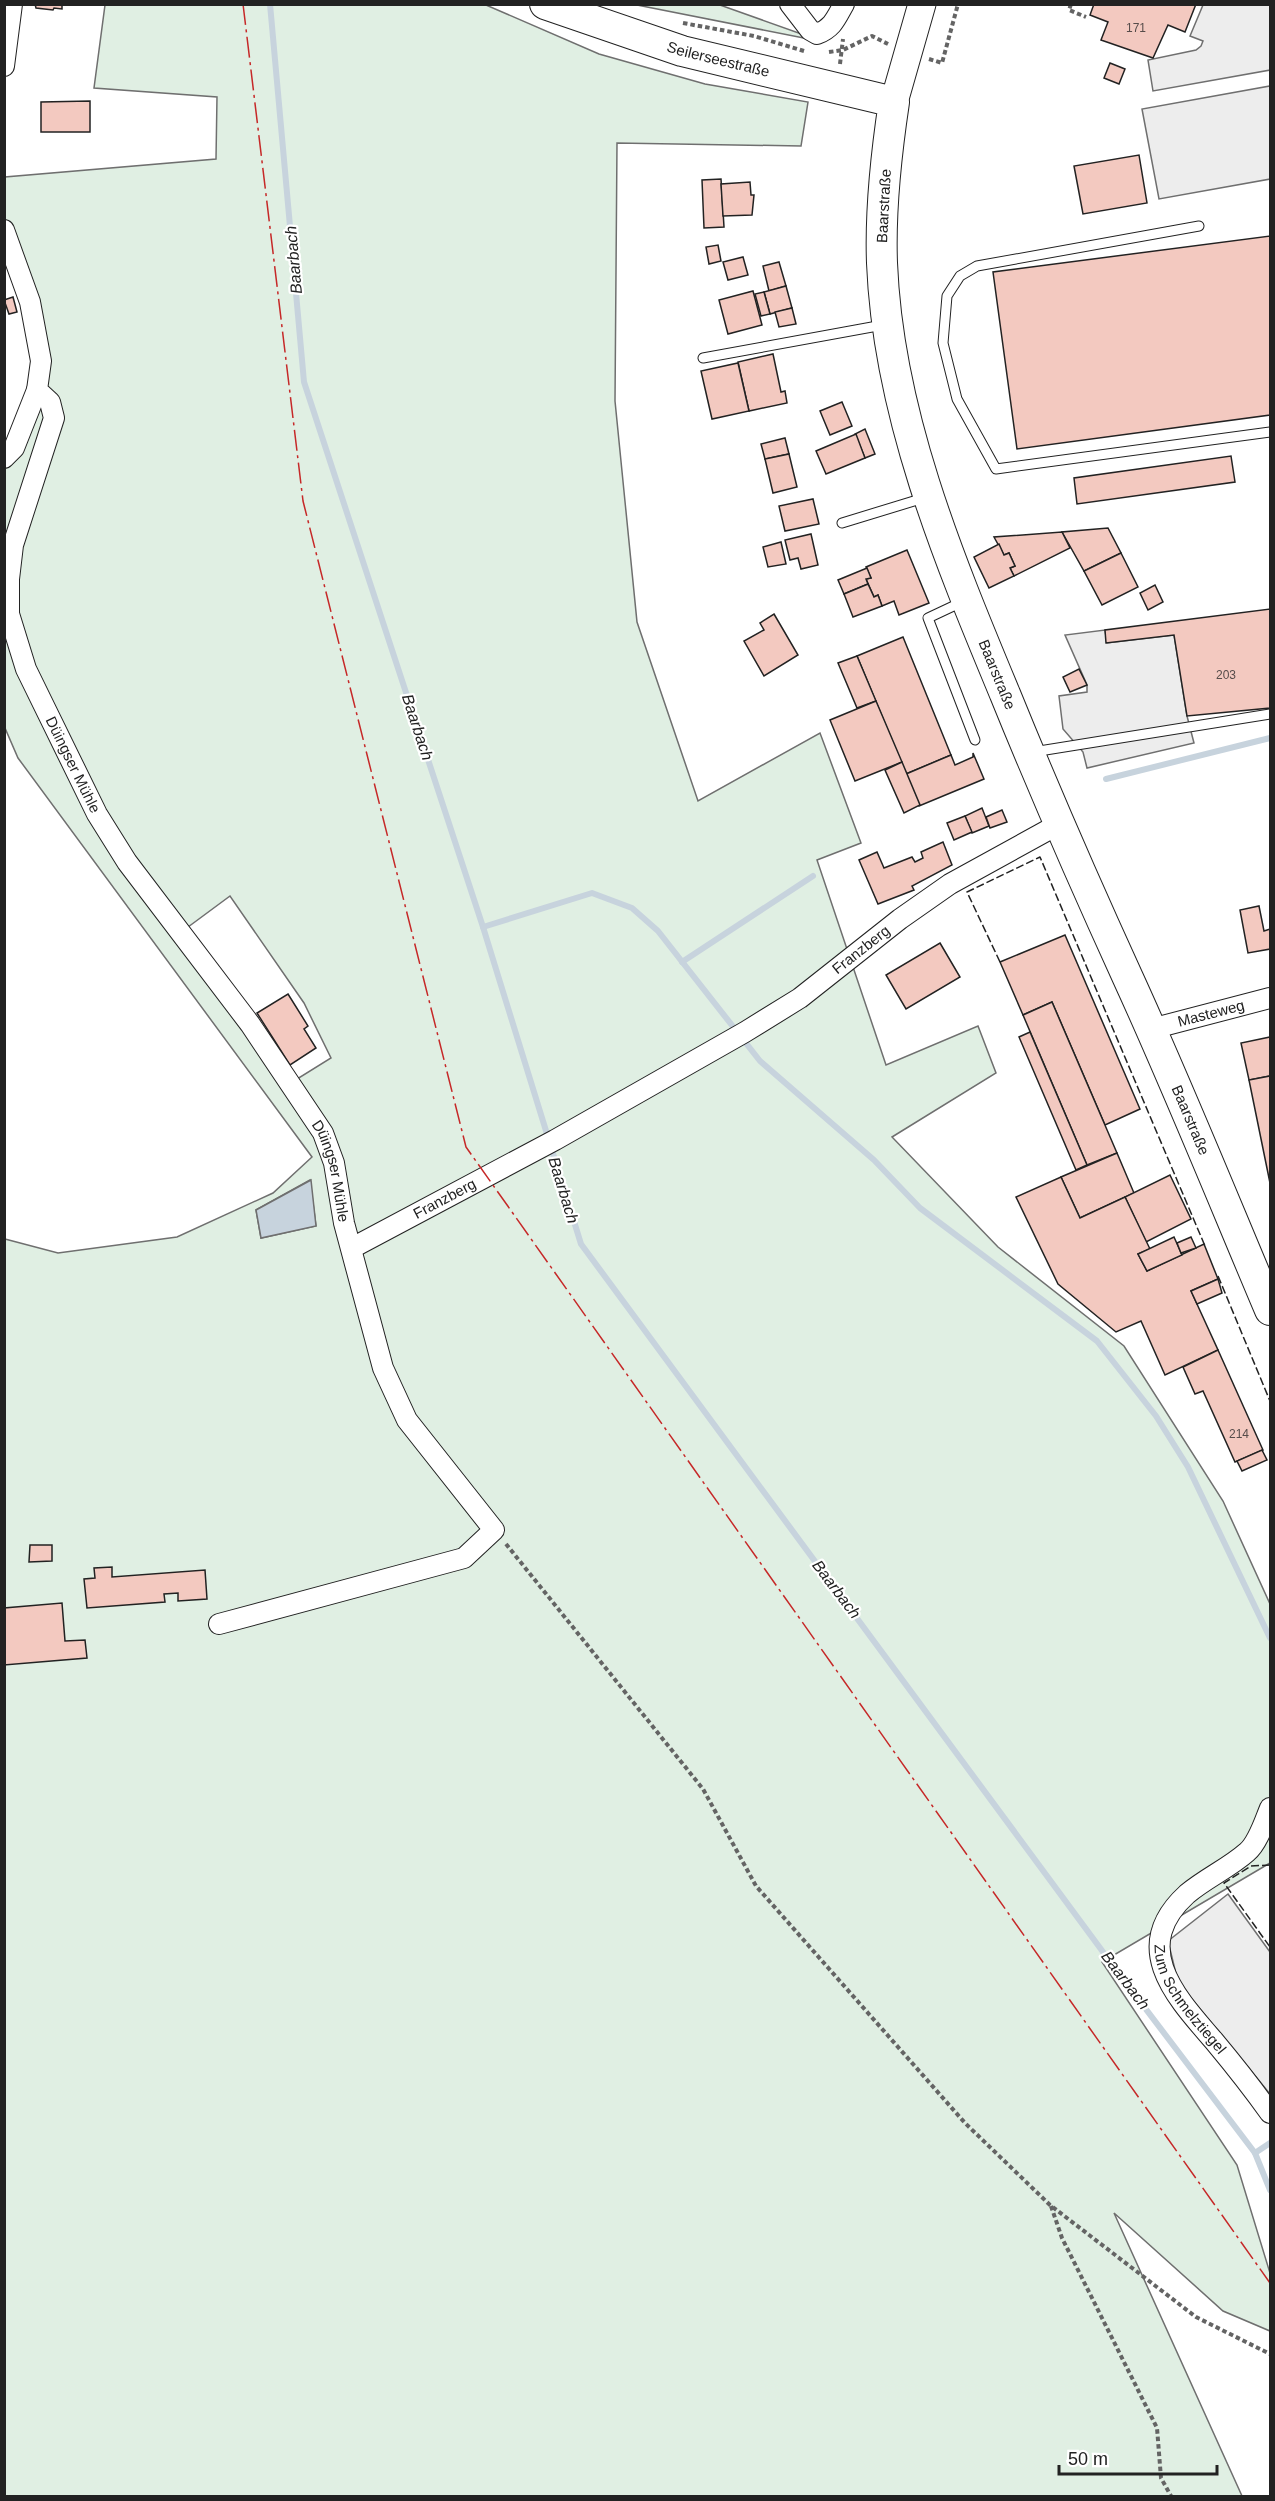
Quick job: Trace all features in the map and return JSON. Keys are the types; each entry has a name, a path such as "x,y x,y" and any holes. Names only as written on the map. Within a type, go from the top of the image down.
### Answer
{"main road":[{"name":"Seilerseestraße","path":"545,4 682,51 836,86 894,102"},
{"name":"Baarstraße","path":"922,4 894,102 883,201 882,265 888,324 908,423 929,496 966,601 1028,753 1151,1029 1270,1310"}],"street":[{"path":"4,66 12,4"},
{"path":"790,4 810,30 817,34 827,30 840,13"},
{"path":"4,230 30,302 41,362 37,390 14,448 4,458"},
{"name":"Düingser Mühle","path":"37,390 50,402 54,418 13,545 9,579 9,614 26,669 98,814 127,862 250,1024 323,1133 334,1163 344,1223 352,1248"},
{"name":"Franzberg","path":"352,1248 548,1143 737,1037 800,998 900,919 950,884 1059,824"},
{"name":"Masteweg","path":"1151,1029 1270,998"},
{"path":"219,1624 464,1558 494,1530 408,1420 383,1368 364,1302 352,1248"},
{"name":"Zum Schmelztiegel","path":"1270,1808 1249,1851 1204,1880 1172,1908 1160,1936 1159,1961 1165,1977 1184,2007 1270,2113"}],"lane":[{"path":"1199,226 977,266 960,276 947,296 943,343 957,399 996,469 1270,432"},
{"path":"703,357 888,324"},
{"path":"842,523 929,496"},
{"path":"966,601 928,618 975,740"},
{"path":"1028,753 1270,714"}],"path":[{"path":"1071,4 1069,10 1086,17"},
{"path":"836,86 844,42 840,13"},
{"path":"681,22 754,36 810,52"},
{"path":"823,52 843,50"},
{"path":"494,1530 703,1789 756,1886 964,2123 1050,2205 1196,2317 1270,2355"},
{"path":"1050,2205 1062,2238 1157,2428 1161,2478 1171,2496"}],"green space":[{"path":"105,5 486,5 599,54 705,84 808,102 801,146 617,143 615,401 637,622 698,801 820,733 861,843 817,860 886,1065 978,1026 996,1073 892,1137 998,1247 1124,1346 1223,1501 1270,1604 1270,1863 1102,1962 1237,2165 1270,2273 1270,2331 1223,2311 1114,2213 1242,2496 5,2496 5,1239 58,1253 177,1237 273,1193 312,1157 18,758 5,728 4,621 22,674 90,817 320,1138 343,1243 364,1319 372,1316 360,1253 349,1223 338,1163 327,1128 297,1079 331,1058 304,1003 230,896 184,930 104,812 97,814 26,669 9,614 9,578 13,545 54,418 50,402 37,390 41,361 30,302 5,230 5,177 216,159 217,97 94,88","holes":["310,1180 316,1226 261,1238 256,1210"]},
{"path":"637,5 720,5 824,42"},
{"path":"39,398 49,421 5,576 5,467 20,453"}],"shaded area":[{"path":"1203,5 1270,5 1270,70 1153,91 1148,60 1196,50 1201,46 1203,41 1190,36"},
{"path":"1270,86 1270,179 1159,199 1142,109"},
{"path":"1105,630 1107,643 1174,635 1187,716 1194,743 1087,768 1083,752 1063,729 1059,696 1087,692 1087,685 1065,635"},
{"path":"311,1180 316,1226 261,1238 256,1210"},
{"path":"1228,1894 1270,1952 1270,2094 1178,1982 1168,1941"}],"building":[{"path":"35,4 62,4 62,9 36,8"},
{"path":"1094,4 1196,4 1185,32 1168,25 1153,58 1101,40 1108,22 1090,15"},
{"path":"1110,63 1125,69 1119,84 1104,78"},
{"path":"90,101 90,132 41,132 41,102"},
{"path":"1139,155 1147,203 1083,214 1074,166"},
{"path":"721,179 724,227 704,228 702,180"},
{"path":"750,182 751,195 754,195 752,215 723,216 721,184"},
{"path":"1270,236 1270,415 1017,449 993,272"},
{"path":"718,245 721,261 709,264 706,247"},
{"path":"743,257 748,275 728,280 723,262"},
{"path":"779,262 786,286 769,291 763,266"},
{"path":"786,286 792,308 770,314 764,292"},
{"path":"753,291 762,325 728,334 719,300"},
{"path":"764,292 770,314 761,316 755,294"},
{"path":"13,297 17,312 9,314 4,300"},
{"path":"792,308 796,324 779,327 775,312"},
{"path":"773,354 781,392 785,391 787,403 749,411 738,362"},
{"path":"738,363 749,411 712,419 701,371"},
{"path":"842,402 852,426 830,435 820,411"},
{"path":"865,429 875,454 865,458 855,434"},
{"path":"856,434 865,458 826,474 816,451"},
{"path":"785,438 789,454 765,459 761,444"},
{"path":"789,454 797,487 773,493 765,459"},
{"path":"1231,456 1235,482 1077,504 1074,478"},
{"path":"813,499 819,524 785,531 779,506"},
{"path":"1108,528 1121,553 1084,571 1062,532"},
{"path":"1062,532 1070,548 1014,576 1010,568 1015,566 1009,553 1004,555 994,537"},
{"path":"811,534 818,565 801,569 798,558 790,560 785,540"},
{"path":"781,542 786,564 768,567 763,547"},
{"path":"999,544 1004,555 1009,553 1015,566 1010,568 1014,576 989,588 974,557"},
{"path":"907,550 929,603 899,615 894,601 882,606 878,595 874,597 866,579 871,578 866,567"},
{"path":"1121,553 1138,587 1102,605 1084,571"},
{"path":"867,568 871,578 866,579 868,584 844,594 838,580"},
{"path":"868,584 874,597 878,595 882,606 853,617 844,594"},
{"path":"1155,585 1163,602 1148,610 1140,593"},
{"path":"1270,609 1270,708 1187,716 1174,635 1106,643 1105,630"},
{"path":"774,614 798,655 764,676 744,641 764,630 760,623"},
{"path":"903,637 951,755 906,774 857,656"},
{"path":"857,656 876,701 857,708 838,663"},
{"path":"1079,669 1087,685 1070,692 1063,677"},
{"path":"876,701 902,762 855,781 830,720"},
{"path":"973,753 984,779 919,806 906,774 951,755 955,765 973,757"},
{"path":"902,762 920,805 904,813 885,770"},
{"path":"982,808 989,826 972,833 965,816"},
{"path":"1002,810 1007,822 990,828 986,817"},
{"path":"965,816 972,832 954,840 947,823"},
{"path":"943,842 952,865 912,886 914,890 878,904 859,860 877,852 884,868 912,857 915,862 923,858 921,852"},
{"path":"1259,906 1264,931 1270,929 1270,949 1248,953 1240,910"},
{"path":"1065,935 1140,1109 1105,1125 1052,1002 1023,1015 1000,962"},
{"path":"940,943 960,977 906,1009 886,975"},
{"path":"288,994 308,1026 304,1029 316,1048 290,1065 257,1013"},
{"path":"1052,1002 1117,1153 1087,1165 1023,1015"},
{"path":"1030,1032 1087,1165 1076,1170 1019,1037"},
{"path":"1270,1037 1270,1076 1249,1080 1241,1043"},
{"path":"1270,1076 1270,1183 1249,1080"},
{"path":"1117,1153 1134,1193 1080,1218 1061,1177"},
{"path":"1170,1175 1191,1219 1146,1242 1125,1197"},
{"path":"1061,1177 1080,1218 1125,1197 1150,1249 1138,1254 1147,1271 1204,1244 1218,1279 1191,1291 1218,1350 1165,1375 1141,1321 1116,1332 1058,1284 1016,1197"},
{"path":"1174,1237 1182,1255 1147,1271 1138,1254"},
{"path":"1191,1237 1196,1248 1181,1253 1177,1243"},
{"path":"1218,1279 1222,1293 1197,1304 1191,1291"},
{"path":"1218,1350 1263,1450 1235,1462 1203,1391 1195,1394 1183,1367"},
{"path":"1262,1450 1267,1460 1242,1471 1237,1461"},
{"path":"30,1545 52,1545 52,1561 29,1562"},
{"path":"112,1567 112,1577 205,1570 207,1599 178,1601 178,1593 164,1594 165,1602 87,1608 84,1579 95,1578 94,1568"},
{"path":"62,1603 65,1641 85,1640 87,1658 4,1665 4,1608"}],"waterway":[{"name":"Baarbach","path":"270,4 304,382 483,927 581,1244 1120,1975 1255,2153 1270,2190"},
{"path":"1106,779 1270,738"},
{"path":"682,962 813,876"},
{"path":"483,927 592,893 632,908 658,931 760,1061 874,1160 920,1208 1097,1341 1156,1416 1188,1467 1270,1638"},
{"path":"1255,2153 1270,2143"}],"fence":[{"path":"1000,962 967,892 1040,857 1205,1246"},
{"path":"1218,1276 1270,1401"},
{"path":"1270,1865 1251,1866 1224,1883 1270,1947"}],"power":[{"path":"243,4 303,501 466,1147 1270,2283"}]}
